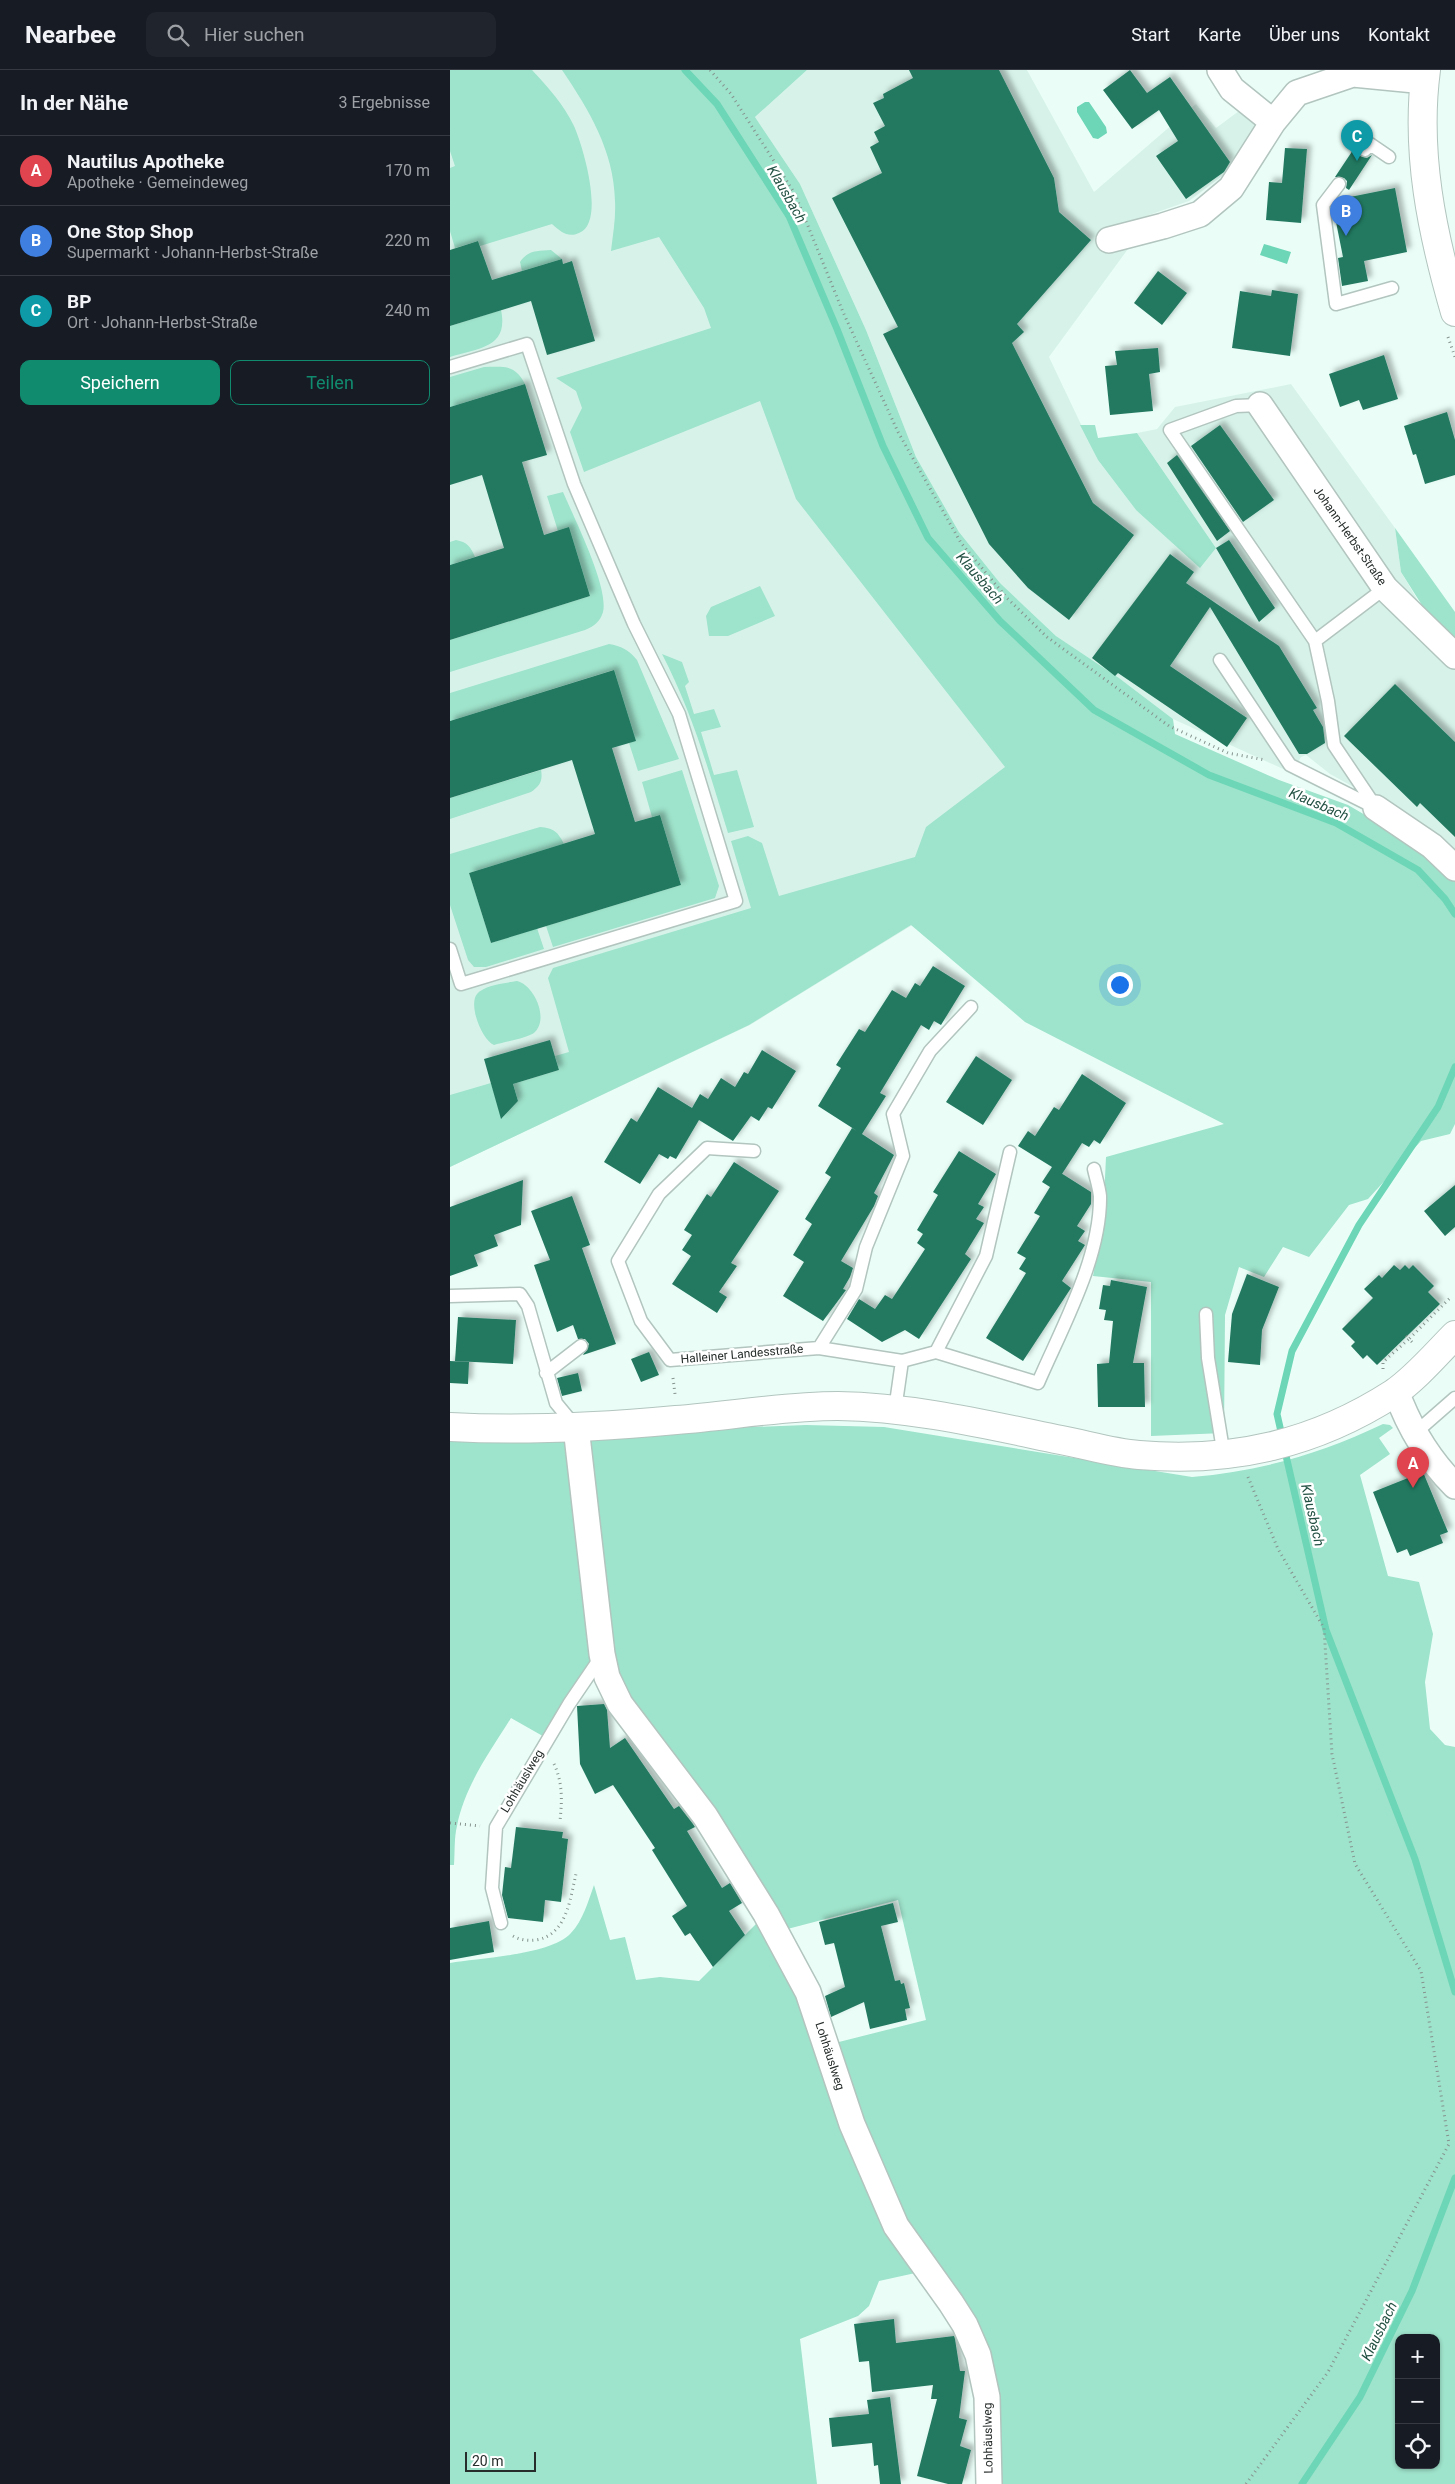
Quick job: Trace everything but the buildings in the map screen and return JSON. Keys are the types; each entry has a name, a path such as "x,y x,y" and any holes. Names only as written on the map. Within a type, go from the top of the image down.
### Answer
{"main road":[{"path":"1425,75 1422,111 1424,178 1439,257 1455,312"},
{"path":"450,1427 576,1427 678,1420 778,1408 839,1406 895,1410 972,1422 1136,1455 1237,1459 1328,1429 1390,1381 1455,1335"}],"street":[{"path":"1220,70 1232,89 1273,122"},
{"path":"1109,240 1200,214 1231,188 1273,122 1296,93 1354,74 1425,75"},
{"name":"Johann-Herbst-Straße","path":"1260,405 1385,588 1455,656"},
{"path":"1376,808 1432,846 1455,868"},
{"path":"1390,1381 1415,1433 1442,1472 1455,1486"},
{"name":"Lohhäuslweg","path":"576,1427 602,1654 607,1677 620,1704 705,1816 794,1962 818,2018 852,2124 896,2226 965,2325 978,2355 987,2397 988,2484"}],"lane":[{"path":"1365,150 1370,144 1389,157"},
{"path":"1339,184 1323,204 1336,304 1392,288"},
{"path":"450,367 528,344 574,484 634,624 679,714 736,902 461,984 450,949"},
{"path":"1260,405 1236,406 1170,430 1315,641 1328,701 1334,745 1376,808"},
{"path":"1315,641 1385,588"},
{"path":"1220,660 1290,765 1376,808"},
{"name":"Halleiner Landesstraße","path":"819,1348 856,1289 866,1247 903,1156 893,1114 930,1051 971,1007"},
{"name":"Halleiner Landesstraße","path":"754,1150 707,1148 659,1194 618,1261 641,1321 670,1360 819,1348 902,1361 936,1352"},
{"path":"1010,1152 986,1256 936,1352 1038,1383 1089,1260 1098,1221 1100,1194 1094,1169"},
{"path":"450,1296 520,1294 528,1306 556,1403 576,1427"},
{"path":"1206,1314 1208,1358 1237,1459"},
{"path":"546,1373 580,1346"},
{"path":"895,1410 902,1361"},
{"path":"1415,1433 1455,1398"},
{"name":"Lohhäuslweg","path":"501,1923 492,1888 496,1827 569,1704 602,1654"}],"path":[{"path":"710,70 732,94 794,194 843,312 898,432 961,543 1001,592 1047,637 1169,726 1228,752 1290,765"},
{"path":"1436,1313 1450,1298"},
{"path":"1390,1381 1383,1362 1410,1339 1405,1334"},
{"path":"1237,1459 1278,1549 1324,1628 1332,1754 1356,1864 1421,1971 1449,2144 1328,2372 1246,2484"},
{"path":"544,1746 556,1766 561,1783 560,1821"},
{"path":"450,1823 496,1827"},
{"path":"501,1923 506,1932 516,1938 527,1941 550,1935 563,1921 576,1874"}],"shaded area":[{"path":"450,70 611,70 1088,817 750,1025 450,1167"},
{"path":"450,70 532,70 555,96 574,126 587,166 590,183 591,215 587,226 579,233 571,235 562,232 552,224 480,246 478,241 455,248 450,231 450,168 455,166 450,151"},
{"path":"562,70 807,70 755,117 800,184 866,330 916,457 959,532 1000,583 1056,636 1119,678 1173,719 1175,734 1279,780 1348,805 1413,843 1455,880 1455,1124 1450,1134 1421,1141 1368,1199 1349,1205 1309,1257 1283,1247 1264,1277 1239,1267 1225,1315 1224,1433 1151,1436 1151,1282 1093,1276 1103,1220 1106,1157 1224,1124 1025,1022 911,925 749,1025 450,1167 450,1095 491,1083 502,1118 518,1101 513,1084 559,1070 555,1056 569,1052 548,978 553,968 751,908 731,841 748,836 762,843 779,896 915,857 926,827 1005,767 796,499 760,401 584,472 570,432 582,408 576,391 556,378 711,328 704,308 659,237 611,251 615,207 614,183 610,165 605,148 582,100"},
{"path":"807,70 1027,70 1094,192 1196,104 1216,128 1243,108 1258,127 1237,165 1189,201 1115,227 1128,249 1049,357 1098,460 1136,510 1216,548 1137,433 1157,429 1175,407 1291,384 1395,528 1401,572 1455,663 1455,860 1377,800 1330,774 1306,755 1301,757 1292,773 1173,719 1119,678 1056,636 1000,583 959,532 916,457 866,330 800,184 755,117"},
{"path":"1085,102 1089,102 1106,127 1107,133 1098,139 1093,138 1077,112 1077,107"},
{"path":"1264,244 1291,252 1287,264 1260,255"},
{"path":"551,250 562,259 522,271 520,262 526,255 533,252"},
{"path":"501,310 502,323 496,339 481,348 450,357 450,326"},
{"path":"484,367 503,367 513,370 525,384 450,407 450,377"},
{"path":"1080,425 1095,425 1098,438 1137,433 1216,548 1200,568 1136,510 1098,460"},
{"path":"563,492 589,552 601,586 603,612 600,618 594,625 585,630 450,672 450,640 590,596 569,528 558,531 547,496"},
{"path":"1395,528 1455,612 1455,638 1425,610 1401,572"},
{"path":"456,540 468,546 475,557 450,565 450,542"},
{"path":"760,586 775,616 728,636 709,636 706,616 711,607"},
{"path":"609,644 624,649 637,660 679,759 638,771 629,743 635,740 613,670 450,721 450,693"},
{"path":"662,654 682,662 689,682 685,686 694,714 714,709 721,727 701,732 714,775 737,770 754,827 728,833 707,764 691,720"},
{"path":"541,770 542,777 540,783 531,792 450,819 450,798"},
{"path":"682,770 719,886 715,898 553,947 546,926 681,885 660,815 652,817 642,782"},
{"path":"540,827 555,831 564,844 469,873 491,943 537,928 544,949 486,967 474,967 468,960 450,905 450,854"},
{"path":"517,981 529,989 538,1003 540,1011 539,1026 532,1034 494,1045 489,1042 481,1030 475,1014 475,999 477,994 485,988"},
{"path":"1383,1424 1390,1425 1393,1428 1379,1438 1390,1454 1360,1475 1388,1576 1419,1582 1433,1634 1425,1682 1430,1729 1445,1745 1455,1747 1455,2484 996,2484 996,2403 929,2270 879,2281 869,2306 858,2316 800,2339 817,2484 450,2484 450,1963 532,1951 561,1940 571,1933 579,1922 594,1885 610,1940 625,1937 636,1980 660,1977 699,1981 766,1914 602,1655 548,1739 511,1718 479,1769 466,1797 456,1831 454,1865 450,1865 450,1440 578,1441 725,1428 806,1425 884,1427 1192,1477 1266,1466 1336,1444","holes":["898,1900 926,2020 827,2045 776,1932"]}],"waterway":[{"name":"Klausbach","path":"685,70 717,104 789,216 837,329 883,446 928,538 1000,621 1094,710 1209,775 1336,823 1418,870 1445,899 1455,914"},
{"name":"Klausbach","path":"1282,1436 1277,1414 1292,1351 1359,1225 1438,1107 1455,1067"},
{"name":"Klausbach","path":"1284,1447 1326,1630 1415,1859 1455,1992"},
{"name":"Klausbach","path":"1302,2484 1360,2397 1412,2291 1455,2178"}],"place":[{"name":"BP","path":"1357,161"},
{"name":"One Stop Shop","path":"1346,236"},
{"name":"Nautilus Apotheke","path":"1413,1488"}]}
